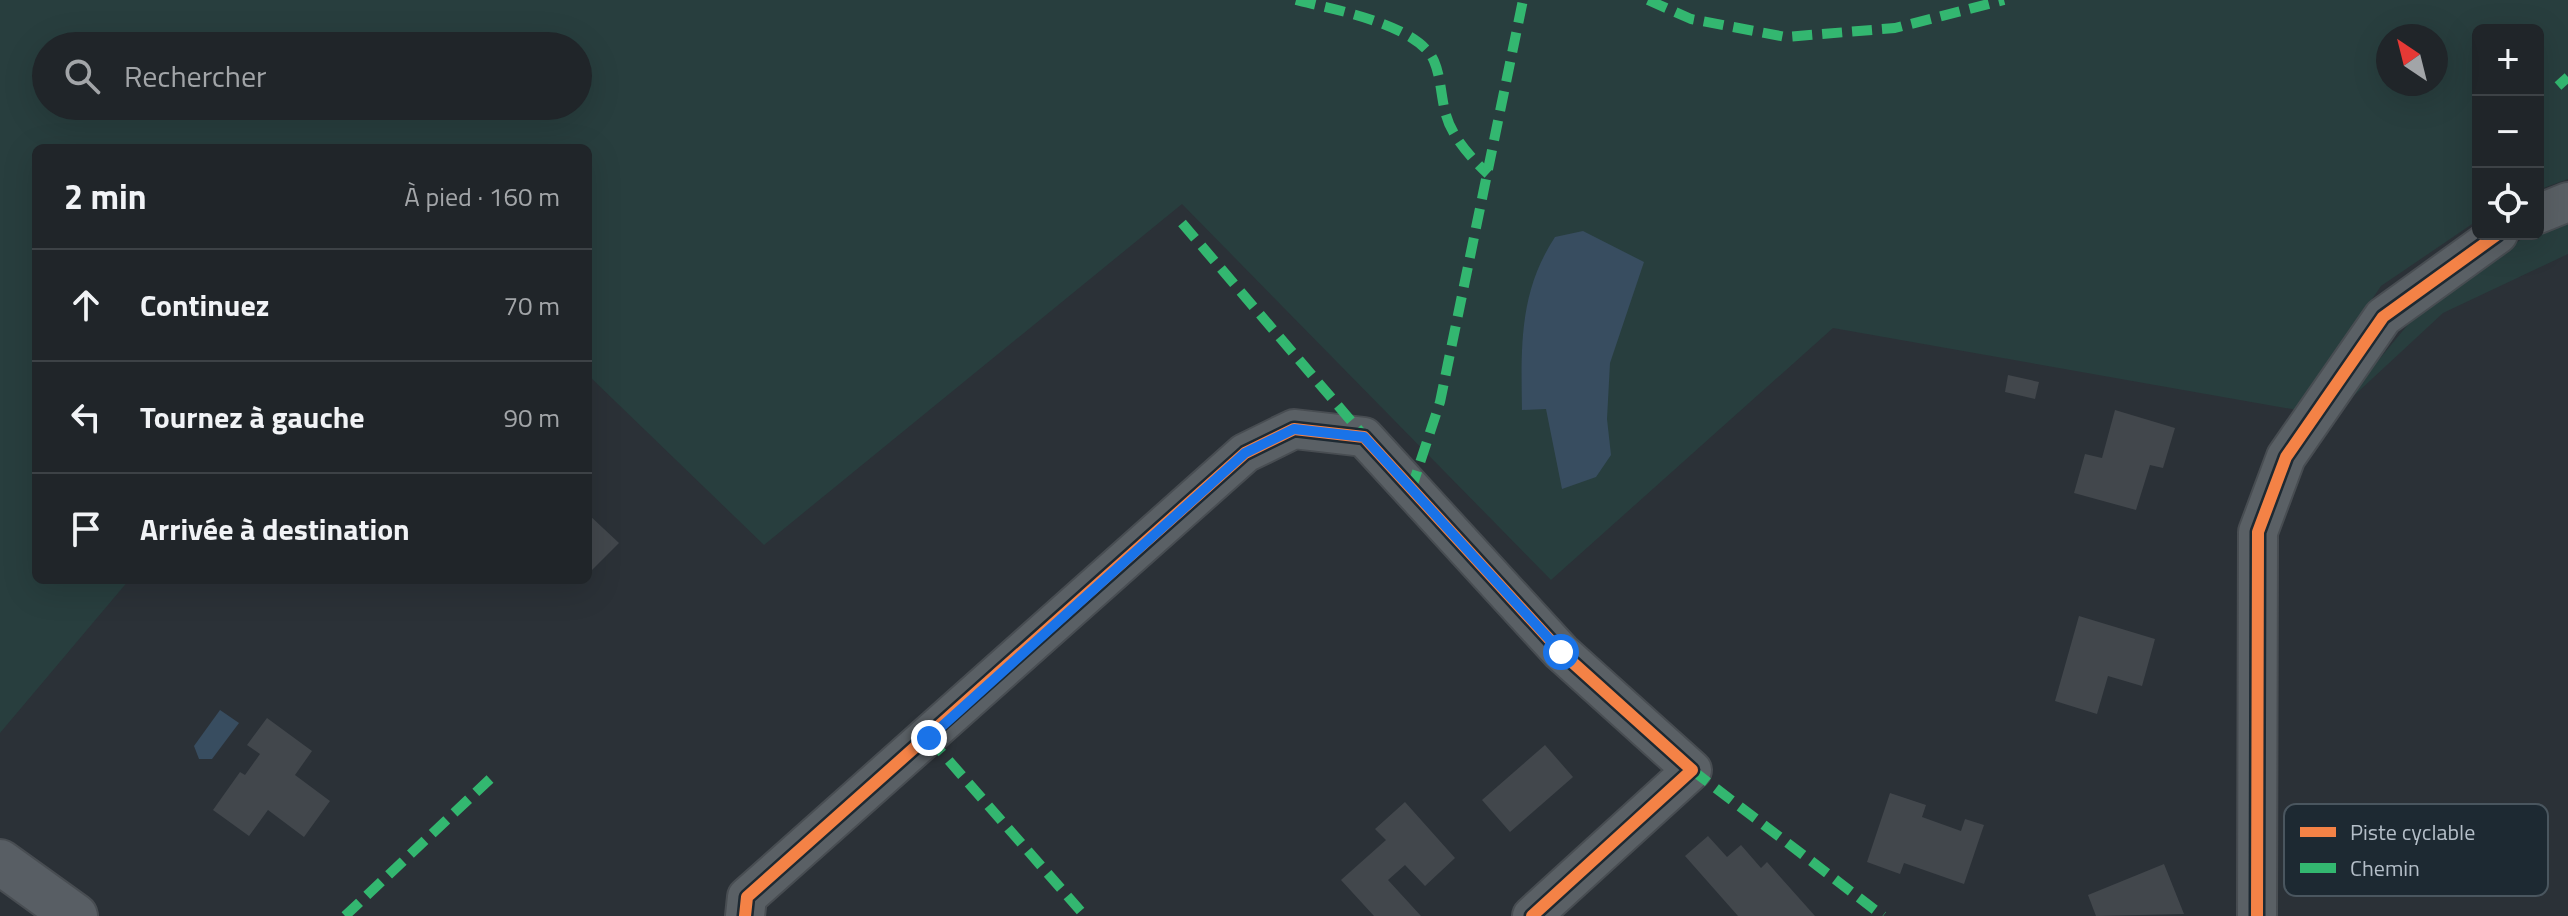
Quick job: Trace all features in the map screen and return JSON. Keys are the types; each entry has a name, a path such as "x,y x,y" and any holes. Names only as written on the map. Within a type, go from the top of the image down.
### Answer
{"main road":[{"path":"0,862 75,916"}],"street":[{"path":"2544,212 2568,202"},
{"path":"2257,916 2258,532 2286,457 2383,317 2490,240"},
{"path":"745,916 747,897 1245,453 1294,429 1364,437 1561,652 1692,770 1532,916"}],"green space":[{"path":"0,0 2568,0 2568,179 2544,188 2544,24 2472,24 2472,224 2381,286 2297,410 1833,328 1551,580 1182,204 764,545 592,379 592,144 32,144 32,584 126,584 0,733"},
{"path":"2568,222 2568,254 2443,313 2332,416 2425,304 2521,240 2544,240 2544,230"}],"water":[{"path":"1583,231 1644,262 1610,363 1607,419 1611,455 1596,477 1562,489 1546,409 1522,410 1523,342 1528,299 1543,258 1555,237"},
{"path":"220,710 239,723 212,759 199,759 194,746"}],"building":[{"path":"2008,375 2039,382 2035,399 2005,392"},
{"path":"2115,410 2175,428 2163,468 2150,465 2136,510 2074,493 2085,454 2102,458"},
{"path":"592,518 619,543 592,570"},
{"path":"2079,616 2155,639 2142,686 2108,676 2097,714 2055,701"},
{"path":"267,718 312,751 295,775 330,801 304,837 268,810 249,836 213,810 240,772 245,775 260,754 247,745"},
{"path":"1545,745 1573,777 1510,832 1482,800"},
{"path":"1890,793 1926,805 1922,817 1961,831 1965,819 1984,825 1964,884 1904,863 1900,874 1867,862"},
{"path":"1405,802 1455,858 1425,886 1405,865 1388,880 1421,916 1374,916 1341,880 1386,840 1375,829"},
{"path":"1708,836 1727,857 1741,845 1761,868 1767,862 1815,916 1738,916 1685,856"},
{"path":"2164,864 2184,914 2096,916 2088,895"}],"marked path":[{"path":"1296,0 1372,20 1411,37 1425,48 1434,61 1446,115 1453,131 1469,155 1488,174"},
{"path":"1411,490 1440,402 1523,0"},
{"path":"1648,0 1691,19 1786,37 1895,28 2004,0"},
{"path":"2558,86 2568,77"},
{"path":"1182,223 1364,436"},
{"path":"929,738 1085,916"},
{"path":"1692,770 1883,916"},
{"path":"345,916 490,779"}],"cycle path":[{"path":"2257,916 2258,532 2286,457 2383,317 2490,240"},
{"path":"745,916 747,897 1245,453 1294,429 1364,437 1561,652 1692,770 1532,916"}],"route":[{"path":"929,738 1245,453 1294,429 1364,437 1561,652"}]}
